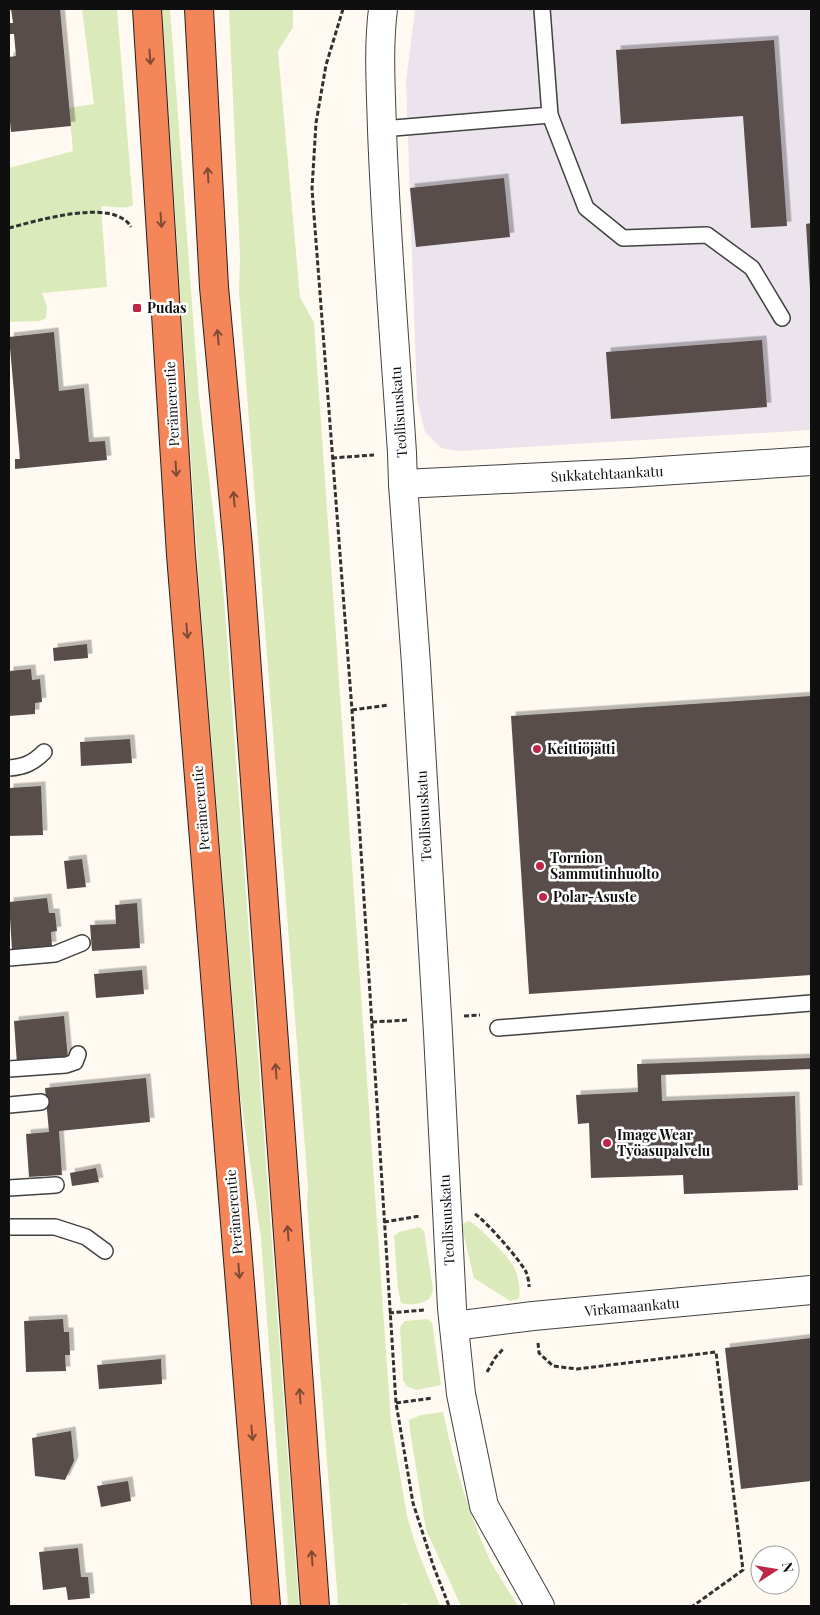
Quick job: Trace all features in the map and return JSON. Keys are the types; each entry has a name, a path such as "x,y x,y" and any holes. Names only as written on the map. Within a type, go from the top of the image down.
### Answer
{"highway":[{"name":"Perämerentie","path":"147,9 181,556 266,1606"},
{"path":"198,9 214,287 238,547 315,1606"}],"street":[{"name":"Teollisuuskatu","path":"383,9 380,91 383,181 416,664 453,1317 461,1394 484,1506 540,1606"},
{"name":"Sukkatehtaankatu","path":"403,484 629,473 811,461"},
{"name":"Virkamaankatu","path":"453,1317 535,1326 811,1290"}],"lane":[{"path":"542,9 550,114 586,208 623,238 707,235 752,268 782,318"},
{"path":"382,129 550,114"},
{"path":"9,768 33,762 44,752"},
{"path":"9,958 55,954 82,943"},
{"path":"498,1028 811,1003"},
{"path":"9,1069 66,1065 75,1062 78,1054"},
{"path":"9,1105 41,1102"},
{"path":"9,1188 56,1185"},
{"path":"9,1227 55,1227 86,1237 105,1251"}],"path":[{"path":"343,9 326,65 317,114 312,190 352,710 396,1403 413,1503 449,1606"},
{"path":"9,228 86,212 112,214 127,220 132,234"},
{"path":"332,458 402,453"},
{"path":"352,710 389,705"},
{"path":"456,1017 489,1014"},
{"path":"372,1022 410,1020"},
{"path":"471,1213 477,1215 489,1226 527,1273 539,1353 553,1366 577,1369 716,1352 743,1570 693,1606"},
{"path":"384,1222 422,1216"},
{"path":"390,1313 453,1317"},
{"path":"487,1373 495,1358 507,1345"},
{"path":"396,1403 441,1397"}],"shaded area":[{"path":"415,9 811,9 811,430 459,451 441,448 425,432 417,399 406,81"}],"green space":[{"path":"82,9 117,9 133,205 122,208 101,206 107,287 42,293 47,307 46,318 40,321 9,322 9,168 73,151 69,108 94,104"},
{"path":"162,9 170,9 199,397 224,598 299,1606 288,1606 261,1238 240,1094 200,599"},
{"path":"229,9 293,9 293,27 278,51 300,297 314,323 391,1422 407,1516 417,1549 440,1606 413,1606 404,1603 398,1606 339,1606 338,1603 239,291 240,256"},
{"path":"469,1221 487,1235 512,1264 518,1279 519,1299 510,1301 474,1278 462,1228 462,1224"},
{"path":"419,1227 424,1231 433,1290 430,1298 424,1302 404,1304 401,1303 398,1290 394,1236 399,1232"},
{"path":"428,1319 432,1323 441,1385 416,1390 406,1386 403,1380 400,1327 405,1321"},
{"path":"443,1412 468,1506 493,1566 518,1606 461,1606 426,1530 409,1420 421,1415"}],"building":[{"path":"11,9 60,9 71,126 11,132 9,57 16,56 14,34 9,34 9,23 13,23"},
{"path":"774,40 787,226 751,228 743,116 621,124 616,50"},
{"path":"504,178 510,237 416,247 410,188"},
{"path":"811,223 811,289 810,289 806,224"},
{"path":"54,332 59,391 84,388 89,442 105,441 107,460 15,469 15,459 20,459 9,337"},
{"path":"762,340 767,407 611,419 606,352"},
{"path":"87,644 88,658 54,661 53,648"},
{"path":"31,669 32,680 40,679 42,702 35,703 35,714 9,716 9,671"},
{"path":"811,696 811,975 529,994 511,716"},
{"path":"130,739 132,763 81,766 80,742"},
{"path":"41,786 43,835 9,836 9,788"},
{"path":"82,859 86,887 67,889 64,861"},
{"path":"47,898 49,913 55,913 57,931 51,932 52,946 12,950 9,902"},
{"path":"137,903 140,948 92,951 90,925 116,924 115,905"},
{"path":"142,970 144,994 96,998 94,974"},
{"path":"64,1016 68,1059 17,1064 14,1021"},
{"path":"811,1058 811,1069 661,1075 662,1101 795,1096 798,1190 684,1194 683,1175 591,1178 589,1123 578,1124 576,1095 638,1092 637,1064"},
{"path":"146,1078 150,1122 59,1131 62,1175 29,1177 26,1134 49,1132 45,1088"},
{"path":"96,1168 99,1182 72,1186 70,1173"},
{"path":"63,1319 64,1332 69,1332 70,1355 65,1355 66,1371 26,1372 24,1321"},
{"path":"811,1338 811,1481 741,1489 725,1348"},
{"path":"161,1359 162,1384 99,1389 97,1365"},
{"path":"71,1431 74,1461 65,1480 35,1476 32,1438"},
{"path":"128,1481 131,1501 101,1507 97,1486"},
{"path":"78,1548 81,1577 88,1577 90,1598 68,1600 66,1587 43,1590 39,1552"}],"place":[{"name":"Pudas","path":"137,308"},
{"name":"Keittiöjätti","path":"537,749"},
{"name":"Tornion Sammutinhuolto","path":"540,866"},
{"name":"Polar-Asuste","path":"543,897"},
{"name":"Image Wear Työasupalvelu","path":"607,1143"}]}
